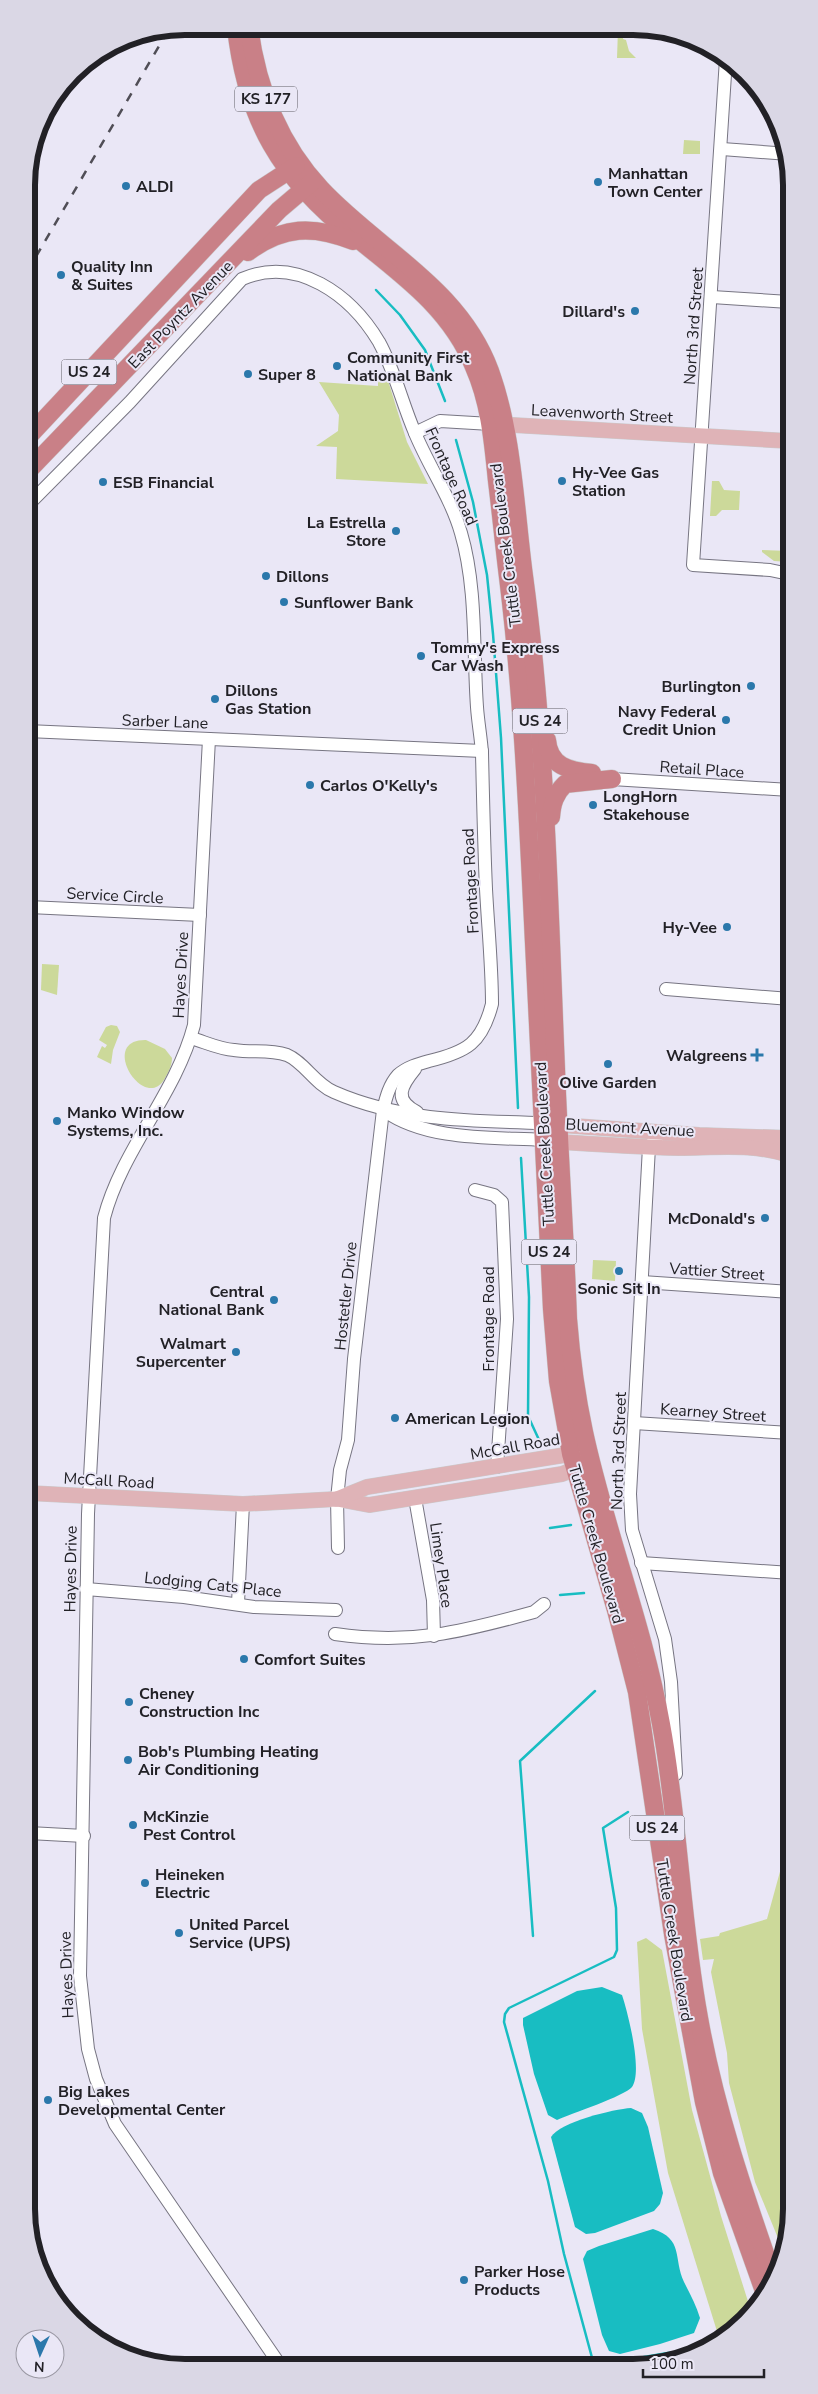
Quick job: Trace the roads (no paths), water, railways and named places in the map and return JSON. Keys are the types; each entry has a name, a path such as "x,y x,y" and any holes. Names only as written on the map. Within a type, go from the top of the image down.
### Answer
{"highway":[{"name":"KS 177","path":"237,35 246,84 266,136 294,167"},
{"name":"KS 177","path":"251,35 259,78 268,105 294,167"},
{"path":"259,190 269,164 266,136"},
{"name":"Tuttle Creek Boulevard","path":"294,167 350,234 436,306 460,338 474,366 498,425 530,621 538,701 550,912 554,1346 573,1462 616,1610 637,1692 691,2041 704,2102 722,2172 762,2286"},
{"name":"East Poyntz Avenue","path":"35,429 259,190 294,167"},
{"name":"Tuttle Creek Boulevard","path":"308,185 419,273 445,298 464,322 484,355 497,392 498,425 521,700 551,1132 571,1352 579,1407 591,1462 641,1638 661,1723 692,1968 710,2074 735,2169 771,2270"},
{"name":"East Poyntz Avenue","path":"35,464 279,210 308,185"},
{"name":"US 24","path":"232,260 246,254 262,242 285,232 301,230 338,235 376,254"},
{"path":"538,701 544,720 547,744 554,761 566,769 612,779"},
{"path":"550,912 552,806 556,794 565,784 574,781 612,779"},
{"path":"651,1790 652,1755 661,1723 673,1708"}],"main road":[{"name":"Leavenworth Street","path":"498,425 783,441"},
{"name":"Bluemont Avenue","path":"551,1132 783,1138"},
{"name":"Bluemont Avenue","path":"551,1132 649,1147 748,1149 777,1151 783,1153"},
{"name":"McCall Road","path":"35,1493 243,1504 337,1500 369,1505 450,1492 573,1462"},
{"name":"McCall Road","path":"337,1500 367,1487 497,1467 591,1462"},
{"path":"450,1492 485,1477 497,1467"},
{"path":"415,1498 416,1491 422,1487 456,1474"}],"street":[{"name":"North 3rd Street","path":"726,67 722,149 693,564 783,573"},
{"path":"722,149 780,153"},
{"name":"Frontage Road","path":"35,498 130,402 242,279 258,272 274,270 301,275 320,283 354,310 379,343 393,372 415,433 461,533 470,587 482,751 482,801 492,1004 487,1022 469,1047 454,1055 420,1063"},
{"path":"712,297 783,302"},
{"name":"Leavenworth Street","path":"415,433 440,421 498,425"},
{"name":"Sarber Lane","path":"35,730 482,751"},
{"name":"Hayes Drive","path":"209,739 196,1015 191,1038 185,1054 115,1182 104,1218 89,1496 86,1589 84,1836 80,1976 85,2031 96,2079 115,2124 276,2359"},
{"name":"Retail Place","path":"612,779 783,790"},
{"name":"Service Circle","path":"35,907 200,915"},
{"path":"666,990 783,998"},
{"name":"Bluemont Avenue","path":"191,1038 234,1050 269,1051 288,1056 322,1087 383,1110 428,1118 551,1132"},
{"path":"420,1063 406,1080 401,1089 401,1097 405,1104 428,1118"},
{"name":"Hostetler Drive","path":"338,1548 337,1500 340,1470 348,1440 354,1359 383,1110 388,1090 397,1076 409,1067 420,1063"},
{"name":"Bluemont Avenue","path":"383,1110 399,1121 436,1132 551,1132"},
{"path":"649,1147 652,1143 699,1136"},
{"name":"North 3rd Street","path":"649,1147 630,1494 632,1530 665,1639 673,1708 677,1805 676,1833"},
{"name":"Frontage Road","path":"475,1190 494,1195 502,1202 507,1319 497,1467"},
{"name":"Vattier Street","path":"642,1282 783,1292"},
{"name":"Kearney Street","path":"634,1423 783,1433"},
{"name":"Limey Place","path":"415,1498 432,1600 434,1636"},
{"path":"238,1604 243,1504"},
{"path":"641,1563 783,1573"},
{"name":"Lodging Cats Place","path":"86,1589 184,1596 254,1607 336,1610"},
{"path":"335,1634 367,1638 434,1636 534,1612 544,1604"},
{"path":"35,1833 84,1836"}],"water":[{"path":"602,1987 622,1995 633,2042 636,2069 635,2079 632,2087 627,2091 557,2120 548,2115 534,2074 523,2018 577,1991"},
{"path":"631,2108 642,2113 648,2127 663,2193 660,2204 654,2211 595,2233 586,2234 575,2227 551,2137 556,2131 576,2121"},
{"path":"653,2229 663,2233 674,2244 684,2282 700,2318 694,2333 620,2354 609,2351 602,2335 583,2259 587,2251"},
{"path":"682,2350 653,2358 630,2359 633,2358"}],"waterway":[{"path":"376,290 400,315 425,350 445,401"},
{"path":"456,440 473,502 487,575 493,634 501,738 518,1108"},
{"path":"521,1158 529,1297 528,1416 540,1442"},
{"path":"550,1528 571,1525"},
{"path":"560,1595 584,1593"},
{"path":"533,1936 520,1761 595,1691"},
{"path":"592,2359 564,2254 548,2181 504,2022 505,2014 509,2008 614,1957 617,1950 616,1908 603,1828 628,1812"}],"railway":[{"path":"35,258 165,36"}],"place":[{"name":"Manhattan Town Center","path":"598,182"},
{"name":"ALDI","path":"126,186"},
{"name":"Quality Inn & Suites","path":"61,275"},
{"name":"Dillard's","path":"635,311"},
{"name":"Community First National Bank","path":"337,366"},
{"name":"Super 8","path":"248,374"},
{"name":"Hy-Vee Gas Station","path":"562,481"},
{"name":"ESB Financial","path":"103,482"},
{"name":"La Estrella Store","path":"396,531"},
{"name":"Dillons","path":"266,576"},
{"name":"Sunflower Bank","path":"284,602"},
{"name":"Tommy's Express Car Wash","path":"421,656"},
{"name":"Burlington","path":"751,686"},
{"name":"Dillons Gas Station","path":"215,699"},
{"name":"Navy Federal Credit Union","path":"726,720"},
{"name":"Carlos O'Kelly's","path":"310,785"},
{"name":"LongHorn Stakehouse","path":"593,805"},
{"name":"Hy-Vee","path":"727,927"},
{"name":"Walgreens","path":"757,1055"},
{"name":"Olive Garden","path":"608,1064"},
{"name":"Manko Window Systems, Inc.","path":"57,1121"},
{"name":"McDonald's","path":"765,1218"},
{"name":"Sonic Sit In","path":"619,1271"},
{"name":"Central National Bank","path":"274,1300"},
{"name":"Walmart Supercenter","path":"236,1352"},
{"name":"American Legion","path":"395,1418"},
{"name":"Comfort Suites","path":"244,1659"},
{"name":"Cheney Construction Inc","path":"129,1702"},
{"name":"Bob's Plumbing Heating Air Conditioning","path":"128,1760"},
{"name":"McKinzie Pest Control","path":"133,1825"},
{"name":"Heineken Electric","path":"145,1883"},
{"name":"United Parcel Service (UPS)","path":"179,1933"},
{"name":"Big Lakes Developmental Center","path":"48,2100"},
{"name":"Parker Hose Products","path":"464,2280"}]}
